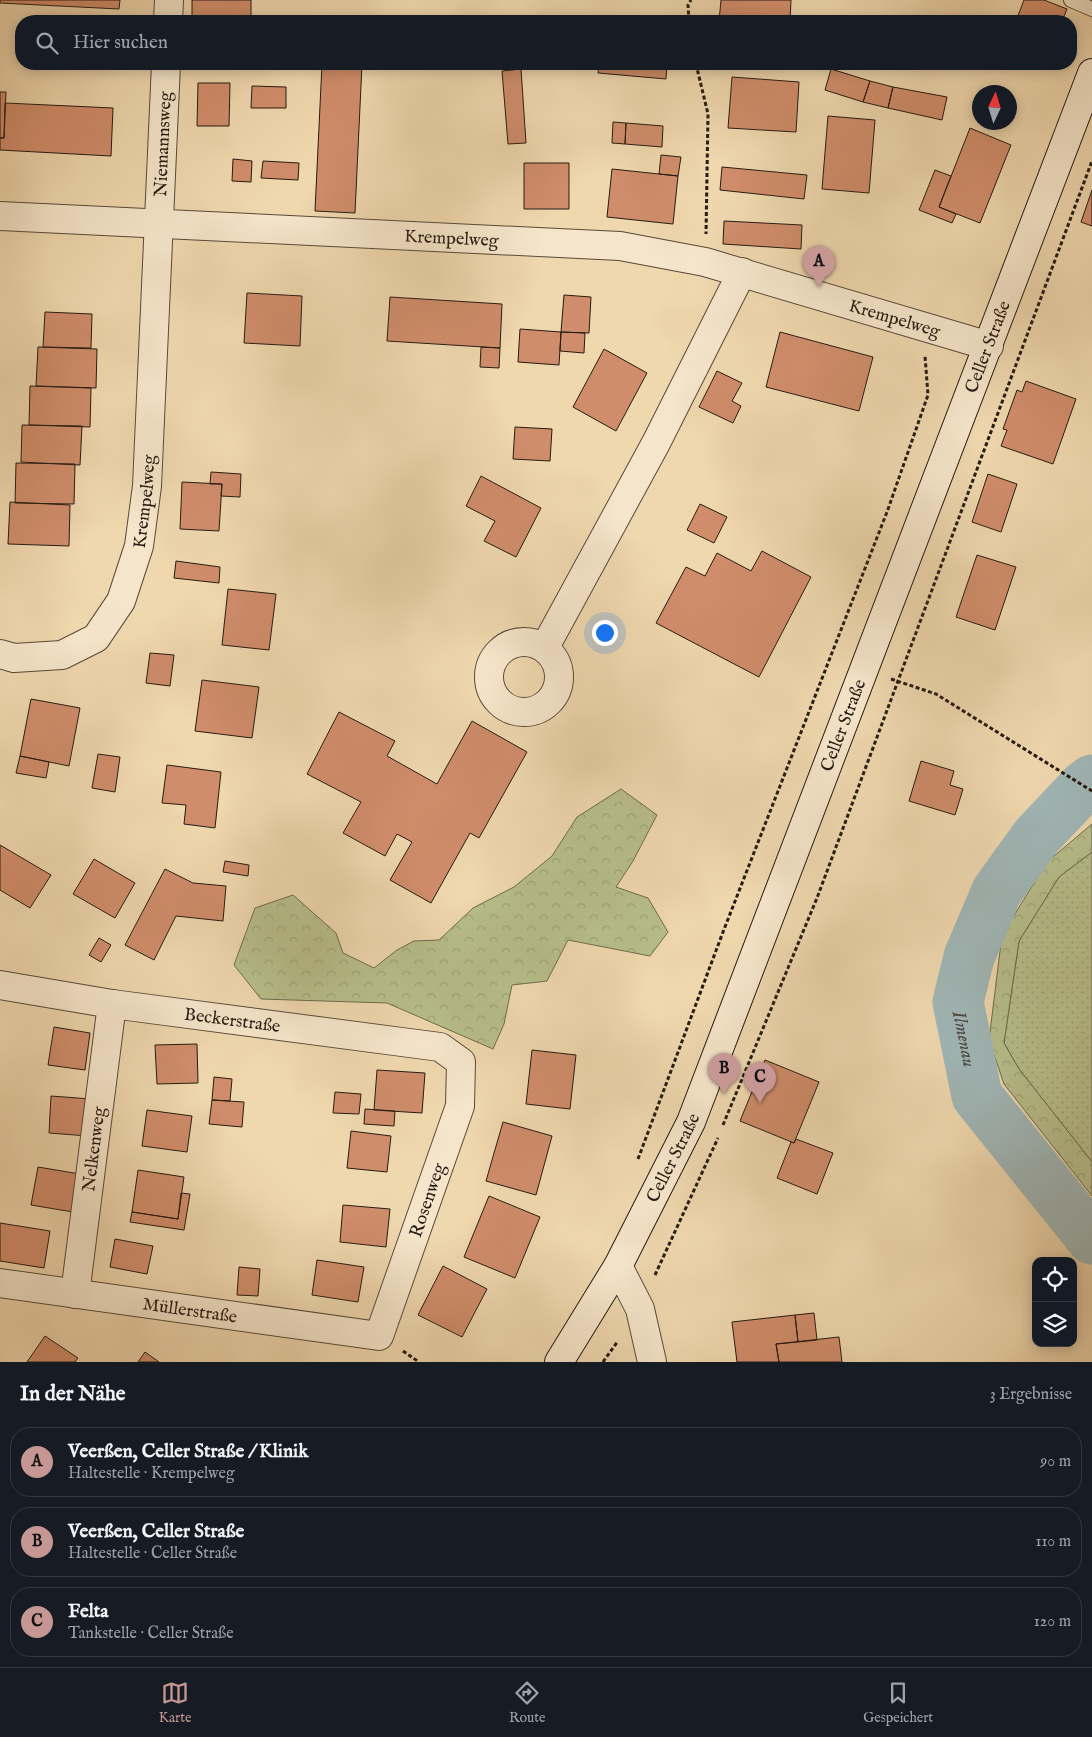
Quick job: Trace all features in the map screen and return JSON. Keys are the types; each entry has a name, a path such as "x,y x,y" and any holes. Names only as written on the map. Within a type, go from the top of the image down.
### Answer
{"street":[{"path":"168,15 169,0"},
{"name":"Niemannsweg","path":"158,224 166,70"},
{"name":"Celler Straße","path":"560,1362 618,1266 691,1122 1092,76"},
{"name":"Krempelweg","path":"0,216 620,246 705,262 742,272 989,346"},
{"name":"Krempelweg","path":"0,654 14,658 62,655 96,638 121,601 139,546 147,486 158,224"},
{"path":"545,647 656,444 742,272"},
{"name":"Beckerstraße","path":"0,985 112,1004 440,1047 460,1062"},
{"name":"Nelkenweg","path":"75,1294 112,1004"},
{"name":"Rosenweg","path":"379,1336 460,1106 460,1062"},
{"path":"618,1266 640,1308 652,1362"},
{"name":"Müllerstraße","path":"0,1283 379,1336"}],"lane":[{"path":"1071,0 1092,8"}],"path":[{"path":"689,15 688,5 691,0"},
{"path":"697,70 708,114 705,262"},
{"path":"640,1308 708,1161 814,908 1092,161"},
{"path":"637,1161 730,914 887,512 928,395 925,352 932,329"},
{"path":"899,682 936,694 1092,791"}],"green space":[{"path":"621,789 657,815 633,861 616,887 648,898 668,932 650,956 568,940 547,981 512,985 504,1024 493,1049 387,1003 261,999 234,965 255,908 293,895 336,933 343,953 374,968 397,950 414,941 439,940 473,908 514,887 552,856 577,817"},
{"path":"1092,824 1092,852 1059,877 1019,941 1004,1043 1019,1069 1092,1162 1092,1196 1004,1084 989,1040 1002,935 1047,862"},
{"path":"1092,852 1092,1162 1019,1069 1004,1043 1019,941 1059,877"}],"building":[{"path":"0,0 120,0 119,9 0,3"},
{"path":"192,0 251,0 251,15 192,15"},
{"path":"721,0 791,0 790,15 720,15"},
{"path":"1024,0 1044,0 1067,9 1064,15 1018,15"},
{"path":"322,70 362,70 355,213 315,211"},
{"path":"521,70 526,143 508,144 502,71"},
{"path":"598,70 667,70 666,79 598,73"},
{"path":"831,70 870,81 863,102 825,90"},
{"path":"732,77 799,82 796,132 728,128"},
{"path":"870,81 893,87 888,108 863,102"},
{"path":"198,83 230,83 229,126 197,126"},
{"path":"252,86 286,87 286,108 251,108"},
{"path":"893,87 947,97 942,120 888,108"},
{"path":"0,92 6,92 4,138 0,138"},
{"path":"5,103 113,108 111,156 0,150 0,138 4,138"},
{"path":"828,116 875,120 869,193 822,189"},
{"path":"613,122 626,123 625,144 612,143"},
{"path":"626,123 663,126 662,147 625,144"},
{"path":"970,128 1011,145 980,223 939,207"},
{"path":"661,155 681,157 678,176 659,174"},
{"path":"233,159 252,161 251,182 232,181"},
{"path":"263,161 299,163 298,180 261,178"},
{"path":"524,163 569,163 569,209 524,209"},
{"path":"722,167 807,175 804,199 720,190"},
{"path":"612,169 678,176 673,224 607,217"},
{"path":"935,170 951,176 939,207 956,214 952,223 919,210"},
{"path":"1092,190 1092,226 1081,222"},
{"path":"724,221 802,225 801,249 723,244"},
{"path":"247,293 302,296 300,346 244,343"},
{"path":"564,295 591,297 589,333 561,332"},
{"path":"390,297 502,304 500,348 387,341"},
{"path":"45,312 92,314 91,348 43,347"},
{"path":"520,329 561,332 559,365 518,362"},
{"path":"561,332 585,333 584,353 560,351"},
{"path":"780,332 873,357 859,411 766,387"},
{"path":"38,347 97,349 96,388 36,386"},
{"path":"481,347 500,348 499,368 480,367"},
{"path":"604,349 647,373 616,431 573,407"},
{"path":"717,371 742,383 732,401 741,406 733,423 699,407"},
{"path":"1026,381 1076,399 1053,464 1001,446 1007,430 1003,429 1017,390 1022,392"},
{"path":"30,386 91,388 90,427 29,425"},
{"path":"22,425 82,426 80,465 21,462"},
{"path":"515,427 552,429 550,461 513,459"},
{"path":"16,463 75,464 74,504 15,503"},
{"path":"211,472 241,474 240,497 221,496 222,484 210,484"},
{"path":"988,474 1017,484 1001,532 972,522"},
{"path":"481,476 541,508 516,557 484,541 495,521 466,506"},
{"path":"182,482 222,484 219,531 180,529"},
{"path":"10,502 70,505 69,546 8,544"},
{"path":"700,504 727,517 714,543 687,530"},
{"path":"762,551 811,577 759,677 656,623 686,567 705,576 717,553 751,571"},
{"path":"977,555 1016,567 995,630 956,617"},
{"path":"176,561 220,567 219,583 174,578"},
{"path":"228,589 276,594 269,650 222,645"},
{"path":"150,653 174,655 170,686 146,683"},
{"path":"202,680 259,687 252,738 195,731"},
{"path":"31,699 80,708 69,766 20,756"},
{"path":"339,712 395,741 387,756 437,784 472,721 527,752 479,838 470,833 431,903 390,880 412,842 397,834 385,856 343,833 361,802 307,774"},
{"path":"98,754 120,757 115,792 92,788"},
{"path":"20,756 49,762 46,778 16,773"},
{"path":"921,761 954,771 950,785 963,789 955,815 909,801"},
{"path":"167,765 221,772 215,828 184,824 186,805 162,803"},
{"path":"0,845 51,875 30,908 0,890"},
{"path":"94,859 135,883 115,918 73,894"},
{"path":"225,861 249,865 248,876 223,872"},
{"path":"165,869 193,883 226,886 223,921 176,916 154,960 125,945"},
{"path":"99,938 111,945 101,962 89,955"},
{"path":"54,1027 90,1033 85,1070 48,1065"},
{"path":"197,1044 198,1083 157,1084 155,1045"},
{"path":"532,1050 576,1055 570,1109 526,1104"},
{"path":"765,1060 819,1082 794,1143 740,1121"},
{"path":"377,1070 425,1073 422,1113 374,1110"},
{"path":"214,1077 232,1079 230,1101 212,1100"},
{"path":"335,1092 361,1094 359,1114 333,1113"},
{"path":"51,1096 91,1099 88,1136 49,1133"},
{"path":"212,1100 244,1102 242,1127 209,1124"},
{"path":"365,1109 395,1111 394,1126 364,1124"},
{"path":"147,1110 192,1116 187,1152 142,1146"},
{"path":"503,1122 552,1136 536,1195 486,1181"},
{"path":"351,1131 391,1136 387,1172 347,1168"},
{"path":"796,1139 833,1153 817,1194 777,1178 791,1142 794,1143"},
{"path":"38,1167 80,1174 73,1212 31,1205"},
{"path":"138,1170 184,1177 178,1219 132,1212"},
{"path":"181,1193 190,1194 184,1230 130,1222 132,1212 178,1219"},
{"path":"489,1196 540,1217 515,1278 464,1257"},
{"path":"343,1205 390,1209 386,1247 340,1242"},
{"path":"0,1223 50,1231 44,1268 0,1261"},
{"path":"115,1239 153,1246 147,1274 110,1267"},
{"path":"317,1260 364,1267 358,1302 312,1295"},
{"path":"443,1266 487,1289 462,1337 418,1315"},
{"path":"239,1267 260,1269 258,1296 237,1295"},
{"path":"814,1313 817,1340 798,1342 795,1315"},
{"path":"795,1315 798,1342 776,1344 779,1362 737,1362 732,1322"},
{"path":"45,1336 78,1358 75,1362 27,1362"},
{"path":"839,1337 842,1362 779,1362 776,1344"},
{"path":"145,1352 159,1362 138,1362"}],"waterway":[{"name":"Ilmenau","path":"1092,780 1083,787 1036,837 997,891 969,957 958,1002 977,1096 1092,1239"}],"place":[{"name":"Veerßen, Celler Straße / Klinik","path":"819,287"},
{"name":"Veerßen, Celler Straße","path":"724,1094"},
{"name":"Felta","path":"760,1103"}]}
